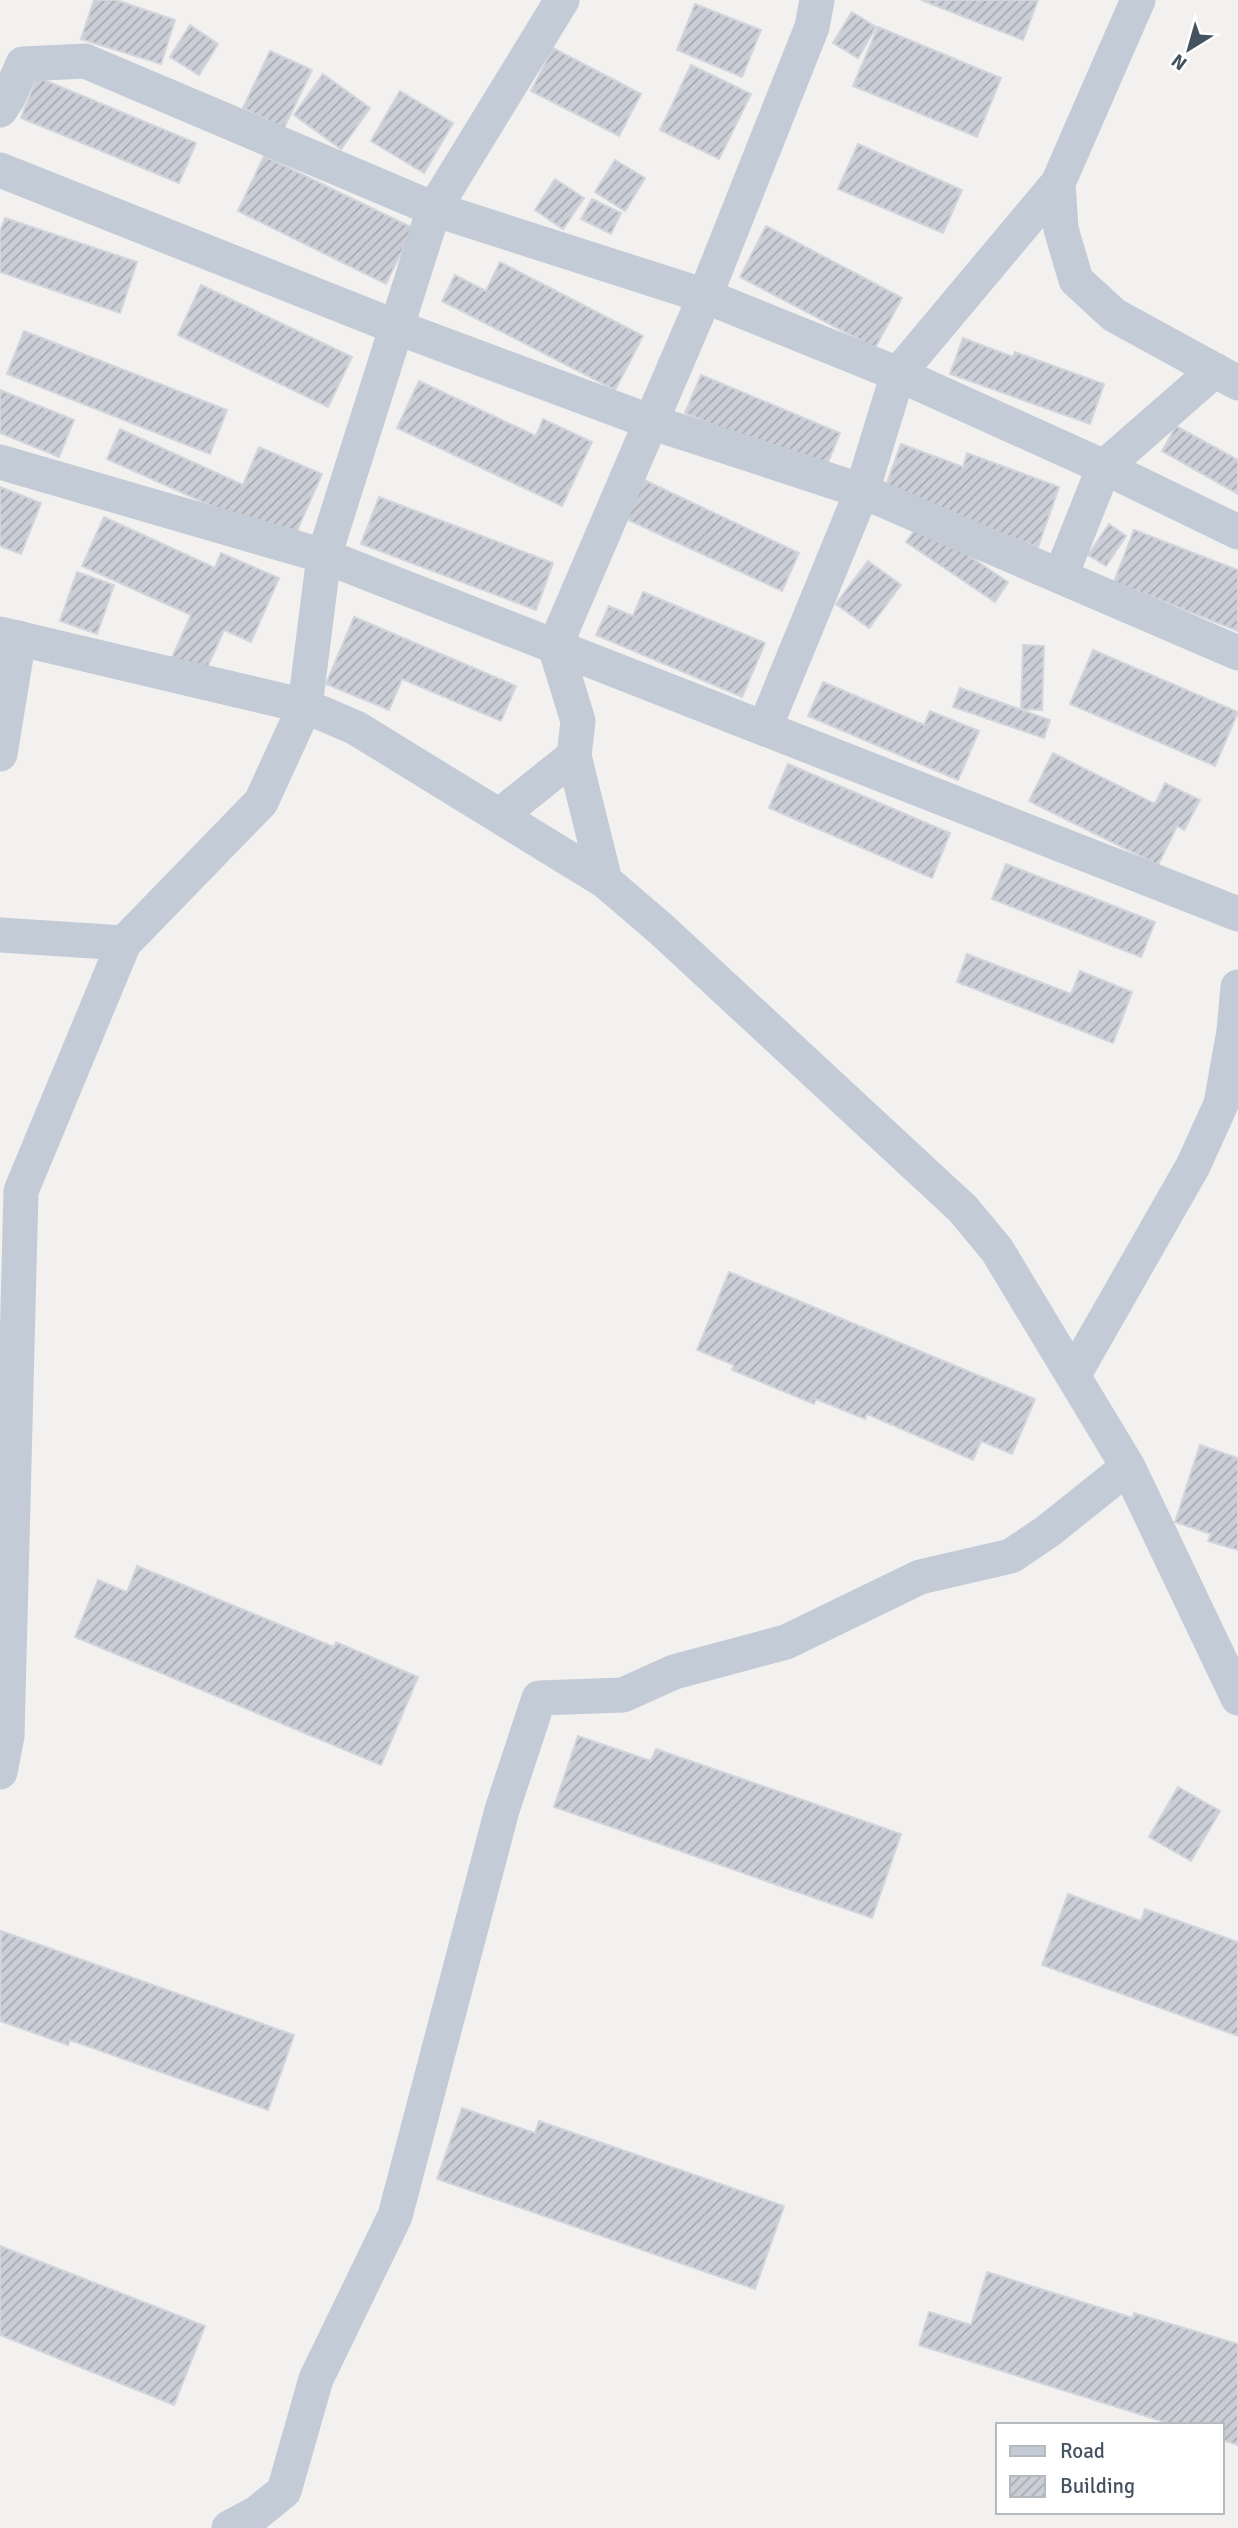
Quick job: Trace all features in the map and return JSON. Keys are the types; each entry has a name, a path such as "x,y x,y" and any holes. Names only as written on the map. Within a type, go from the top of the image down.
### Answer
{"street":[{"path":"0,1772 7,1736 21,1192 124,943 261,802 304,706 324,556 434,209 562,0"},
{"path":"605,881 574,756 578,721 555,646 705,296 811,27 817,0"},
{"path":"765,727 862,491 898,373 1058,183 1138,0"},
{"path":"0,110 23,64 85,61 434,209 705,296 898,373 1104,467 1238,532"},
{"path":"0,170 396,327 651,422 862,491 1238,653"},
{"path":"1058,183 1061,229 1076,280 1114,315 1226,377 1104,467 1061,575"},
{"path":"0,462 324,556 1238,914"},
{"path":"0,754 10,636 304,706 356,728 605,881 661,929 963,1209 997,1250 1128,1467 1238,1698"},
{"path":"499,816 574,756"},
{"path":"0,935 124,943"},
{"path":"1073,1376 1193,1166 1222,1104 1238,987"},
{"path":"229,2528 257,2513 284,2491 316,2379 395,2216 502,1810 539,1698 623,1695 674,1672 786,1642 920,1577 1012,1556 1128,1467"}],"building":[{"path":"94,0 116,0 175,20 161,64 81,39"},
{"path":"921,0 1038,0 1023,40"},
{"path":"695,4 761,30 742,77 677,50"},
{"path":"852,12 876,27 858,58 833,43"},
{"path":"190,25 218,44 199,75 170,57"},
{"path":"878,27 1001,78 977,137 853,86"},
{"path":"553,48 641,94 619,136 531,91"},
{"path":"270,51 312,70 284,128 243,108"},
{"path":"691,65 751,94 719,159 660,130"},
{"path":"323,74 370,108 341,149 294,115"},
{"path":"37,77 196,143 179,183 21,118"},
{"path":"400,91 453,123 424,173 371,141"},
{"path":"858,144 962,190 943,233 838,189"},
{"path":"264,156 413,228 386,284 238,211"},
{"path":"615,160 645,178 625,211 595,192"},
{"path":"555,179 584,198 563,229 535,210"},
{"path":"592,199 621,213 611,234 581,219"},
{"path":"5,218 137,262 120,313 0,272 0,232"},
{"path":"766,226 902,298 875,348 740,277"},
{"path":"500,262 643,336 615,390 442,301 455,275 486,291"},
{"path":"201,285 352,357 328,407 178,335"},
{"path":"24,331 227,410 210,454 7,374"},
{"path":"963,338 1013,357 1015,352 1104,384 1090,424 950,374"},
{"path":"701,375 840,433 824,472 685,413"},
{"path":"419,381 536,436 543,419 592,442 562,506 397,428"},
{"path":"0,390 74,420 59,457 0,433"},
{"path":"1176,426 1238,460 1238,494 1162,451"},
{"path":"120,429 243,485 259,447 322,474 292,542 107,459"},
{"path":"901,444 963,467 967,453 1059,487 1038,547 884,491"},
{"path":"642,479 799,553 782,591 624,518"},
{"path":"0,487 41,503 21,554 0,546"},
{"path":"379,497 553,563 536,610 361,544"},
{"path":"104,517 215,568 221,553 279,578 251,642 224,630 203,677 170,662 191,615 82,566"},
{"path":"920,523 1008,582 995,602 906,542"},
{"path":"1109,524 1126,536 1106,566 1088,555"},
{"path":"1134,530 1238,570 1238,631 1114,582"},
{"path":"868,561 901,585 869,628 836,604"},
{"path":"77,572 114,585 97,634 60,621"},
{"path":"643,592 765,643 742,697 596,635 609,606 633,616"},
{"path":"354,617 516,686 501,721 402,679 389,710 326,684"},
{"path":"1023,645 1044,646 1042,710 1021,709"},
{"path":"1093,650 1238,712 1215,766 1070,704"},
{"path":"823,682 924,725 930,711 979,731 958,780 808,716"},
{"path":"960,688 1050,720 1044,738 953,707"},
{"path":"1053,753 1155,804 1165,783 1200,800 1184,830 1177,826 1158,865 1029,801"},
{"path":"788,764 950,833 932,878 769,808"},
{"path":"1006,864 1155,922 1141,957 992,899"},
{"path":"967,954 1071,994 1080,971 1132,992 1113,1043 957,982"},
{"path":"729,1272 1035,1399 1012,1454 981,1441 973,1460 867,1414 865,1419 816,1399 814,1404 732,1370 734,1365 697,1350"},
{"path":"1200,1445 1238,1458 1238,1550 1208,1541 1211,1534 1175,1522"},
{"path":"137,1566 334,1647 336,1642 418,1677 381,1765 75,1637 98,1580 127,1592"},
{"path":"578,1736 651,1761 656,1749 901,1834 872,1918 554,1807"},
{"path":"1178,1787 1220,1811 1191,1861 1149,1837"},
{"path":"1068,1894 1141,1921 1145,1909 1238,1942 1238,2036 1042,1965"},
{"path":"1,1931 294,2035 268,2110 70,2040 68,2045 0,2021"},
{"path":"462,2108 535,2133 539,2121 784,2206 755,2289 437,2179"},
{"path":"0,2246 205,2326 174,2405 0,2335"},
{"path":"987,2272 1133,2318 1134,2313 1238,2344 1238,2445 1224,2441 1224,2423 1168,2423 919,2345 929,2312 971,2325"}]}
